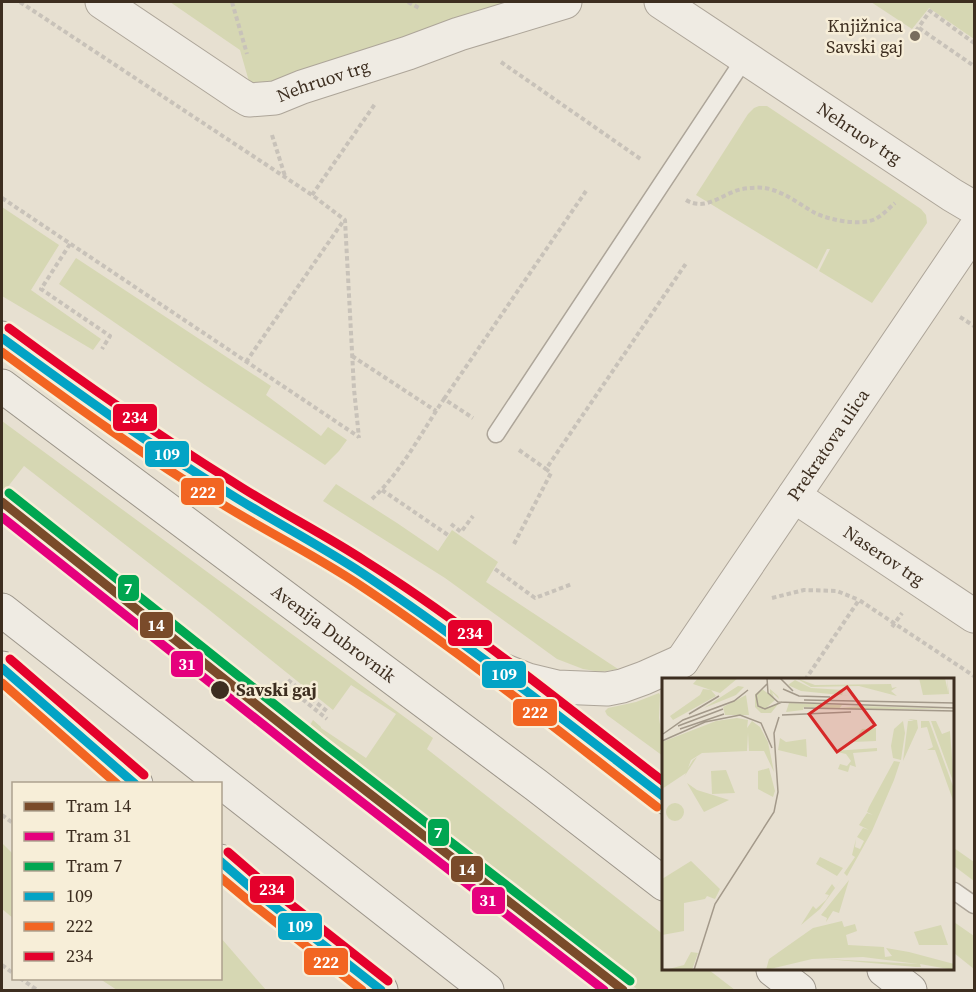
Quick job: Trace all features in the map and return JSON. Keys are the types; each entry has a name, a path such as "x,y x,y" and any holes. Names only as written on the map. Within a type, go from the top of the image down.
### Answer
{"main road":[{"name":"Nehruov trg","path":"102,2 239,94 249,100 261,100 275,98 459,34 565,2"},
{"name":"Nehruov trg","path":"661,2 975,208"},
{"name":"Prekratova ulica","path":"681,671 794,496 975,230"},
{"path":"2,339 203,477 350,565 417,610 662,795"},
{"name":"Avenija Dubrovnik","path":"2,386 536,785 662,882"},
{"name":"Naserov trg","path":"794,496 975,616"},
{"path":"2,610 488,990"},
{"path":"495,667 528,680 557,687 607,689 644,678 681,671"},
{"path":"2,668 135,782"},
{"path":"222,863 381,990"},
{"path":"775,971 799,990"},
{"path":"886,971 910,990"}],"lane":[{"path":"496,434 745,58"},
{"path":"955,892 975,905"}],"path":[{"path":"2,198 359,438 345,220 286,177 20,2"},
{"path":"232,2 248,55"},
{"path":"975,43 930,11 918,30 975,66"},
{"path":"498,60 644,162"},
{"path":"312,195 378,99"},
{"path":"271,132 286,177"},
{"path":"684,199 692,204 703,205 741,189 765,188 789,197 817,214 844,221 860,222 876,219 899,200"},
{"path":"372,499 401,465 586,191"},
{"path":"246,362 345,220"},
{"path":"70,244 41,290 110,336 102,349"},
{"path":"514,544 551,473 546,469 687,262"},
{"path":"352,356 436,411"},
{"path":"444,399 496,434"},
{"path":"382,490 448,536"},
{"path":"451,524 461,532 472,516"},
{"path":"495,569 536,598 572,584"},
{"path":"762,601 804,590 837,591 859,600 973,676"},
{"path":"806,678 859,600"},
{"path":"288,680 328,712"},
{"path":"285,685 327,719"},
{"path":"23,980 37,990"}],"green space":[{"path":"170,2 520,2 287,81 250,85 240,50"},
{"path":"871,2 974,2 974,39 929,8 912,29"},
{"path":"759,106 767,106 921,209 926,215 927,223 872,303 819,271 830,249 827,249 817,269 696,195 748,114"},
{"path":"2,207 59,245 31,290 101,339 93,350 2,296"},
{"path":"76,258 271,386 266,395 321,436 328,427 347,440 325,465 205,385 59,284"},
{"path":"2,421 433,738 427,749 662,933 662,971 710,971 735,990 638,990 307,730 313,720 321,728 366,758 396,714 351,685 333,710 208,609 24,466 3,493"},
{"path":"336,484 438,551 452,530 498,562 486,582 618,669 601,672 583,669 557,659 445,578 323,501"},
{"path":"659,693 660,695 662,755 607,715 605,711 608,708 636,702"},
{"path":"2,843 12,853 12,917 2,909"},
{"path":"955,849 974,862 974,881 955,867"},
{"path":"955,923 974,936 974,969 955,954"},
{"path":"222,939 266,990 117,990 102,980 222,980"}],"tram line":[{"name":"7","path":"9,493 328,747 630,981"},
{"name":"14","path":"2,502 321,756 623,990"},
{"name":"31","path":"2,517 314,765 604,990"}],"transit line":[{"name":"234","path":"9,328 176,445 404,586 517,668 662,780"},
{"name":"109","path":"2,338 171,457 346,563 440,627 662,795"},
{"name":"222","path":"2,352 166,468 239,514 339,572 394,608 508,692 657,807"},
{"name":"234","path":"10,659 144,775"},
{"name":"109","path":"2,668 133,782"},
{"name":"222","path":"2,683 115,782"},
{"name":"234","path":"228,852 388,981"},
{"name":"109","path":"222,863 381,990"},
{"name":"222","path":"222,879 362,990"}],"place":[{"name":"Knjižnica Savski gaj","path":"915,36"},
{"name":"Savski gaj","path":"220,690"}]}
